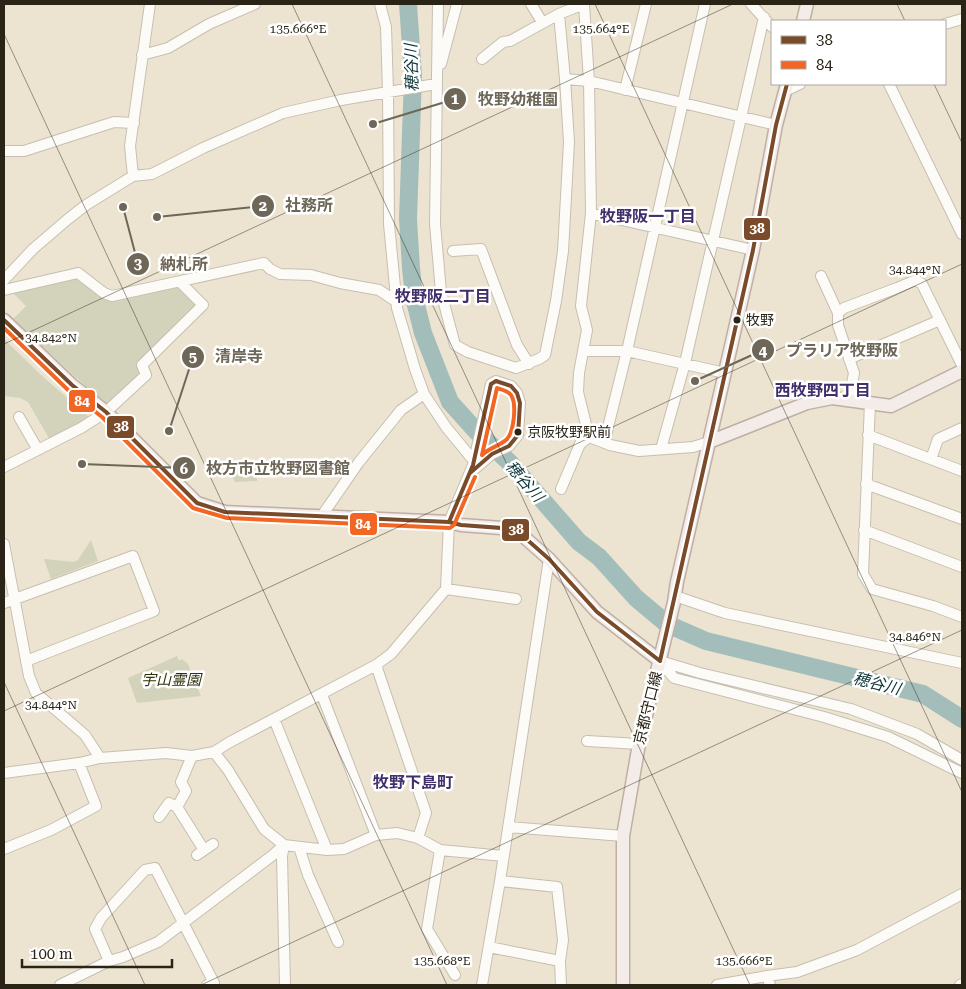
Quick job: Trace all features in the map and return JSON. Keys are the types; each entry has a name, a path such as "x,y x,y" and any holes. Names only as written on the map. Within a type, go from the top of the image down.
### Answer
{"main road":[{"path":"803,20 807,4"},
{"name":"京都守口線","path":"623,985 623,836 639,744 665,640 708,442 753,250 776,125 786,87"},
{"path":"4,320 72,385 106,412 197,503 225,512 449,522 461,525 515,530 549,559 596,612 660,661"},
{"path":"708,442 807,403 832,398 891,406 962,371"}],"street":[{"path":"133,176 130,146 150,4"},
{"path":"142,55 168,48 209,24 255,4"},
{"path":"380,4 386,27 389,91 389,224 400,300 397,308 424,394 446,427 476,463"},
{"path":"438,4 434,85 434,204 440,292 455,345 468,352 516,368 545,355 563,251 569,142 559,14"},
{"path":"434,85 457,4"},
{"path":"531,4 542,22"},
{"path":"482,59 503,42 510,41 542,22 584,4 589,82 591,213 581,306 588,330 579,373 578,392 589,437"},
{"path":"625,90 646,4"},
{"path":"604,444 627,351 705,4"},
{"path":"751,4 771,26"},
{"path":"661,449 684,363 764,17"},
{"path":"946,24 962,19"},
{"path":"565,79 589,82 776,125"},
{"path":"4,280 33,250 80,209 133,176 152,174 202,148 283,113 389,91 434,85"},
{"path":"889,85 962,234"},
{"path":"4,151 24,151 114,122 134,122"},
{"path":"591,213 753,250"},
{"path":"453,251 482,249 517,345 528,364"},
{"path":"4,290 78,273 104,293 112,296 264,263 270,269 280,274 311,275 347,285 363,286 379,290 392,299 400,300 440,292"},
{"path":"821,276 838,313 838,325 854,373 849,400"},
{"path":"838,313 844,308 916,280 922,284 962,365"},
{"path":"4,467 106,412 146,375 142,365 203,305 180,282"},
{"path":"849,359 940,320"},
{"path":"584,351 627,351 725,373"},
{"path":"4,773 79,763 100,758 166,753 192,756 214,752 376,665 391,654 446,589 449,522 476,463 491,384 496,382 511,386 517,392 520,403 518,435 509,446 476,463"},
{"path":"321,517 359,462 402,410 424,394"},
{"path":"870,403 862,574 872,589 933,606 962,618"},
{"path":"19,417 38,450"},
{"path":"931,459 938,439 962,428"},
{"path":"868,435 962,471"},
{"path":"589,437 604,444 639,451 692,447 708,442"},
{"path":"561,489 580,444 589,437"},
{"path":"866,484 962,519"},
{"path":"864,530 962,567"},
{"path":"4,544 29,676 36,694 85,734 100,758"},
{"path":"4,603 134,556 154,611 26,661"},
{"path":"482,985 500,882 549,559"},
{"path":"446,589 516,599"},
{"path":"674,599 725,613 962,663"},
{"path":"660,661 700,673 851,709 917,734 962,760"},
{"path":"660,661 674,678 824,717 888,737 962,773"},
{"path":"376,665 426,812 418,838"},
{"path":"322,695 376,835"},
{"path":"274,719 327,850"},
{"path":"519,757 524,752 528,738 531,735"},
{"path":"586,741 639,744"},
{"path":"214,752 228,770 264,829 284,845 327,850 344,849 376,835 397,833 418,838 440,850 504,856"},
{"path":"177,807 186,791 181,782 192,756"},
{"path":"4,849 51,830 96,806 79,763"},
{"path":"159,817 170,803 177,807 205,850"},
{"path":"508,827 623,836"},
{"path":"60,985 109,961 158,942 284,845"},
{"path":"284,845 282,856 285,985"},
{"path":"299,847 308,875 338,942"},
{"path":"440,850 427,929 455,975"},
{"path":"109,961 95,929 101,918 145,870 155,868 214,983 207,985"},
{"path":"500,882 556,887 563,940 560,961 561,985"},
{"path":"717,985 769,981 857,950 962,894"},
{"path":"488,948 560,961"}],"green space":[{"path":"73,277 107,299 181,287 197,303 196,309 139,375 107,406 13,319 26,306 13,293"},
{"path":"4,339 41,375 89,417 87,420 50,440 28,402 20,398 4,396"},
{"path":"256,467 257,481 235,482 228,469"},
{"path":"91,540 98,561 51,579 44,559 74,562 78,560"},
{"name":"宇山霊園","path":"177,656 179,661 182,659 188,664 201,696 137,703 128,678"}],"waterway":[{"name":"穂谷川","path":"408,4 413,76 408,219 414,297 423,333 450,402 477,432 509,462 579,542 599,557 636,598 667,624 706,641 923,694 962,719"}],"transit line":[{"name":"38","path":"660,661 753,250 776,125 787,85"},
{"name":"38","path":"4,320 72,385 106,412 197,503 225,512 449,522 461,525 515,529 549,559 597,612 660,661"},
{"name":"84","path":"4,328 68,390 102,417 193,508 227,518 450,528 454,525 475,477"},
{"name":"38","path":"449,522 473,465 491,384 496,381 511,386 517,393 520,403 518,435 509,446 492,454 470,473"},
{"name":"84","path":"497,388 508,392 513,399 513,425 506,440 482,455 497,388"}],"place":[{"name":"牧野幼稚園","path":"373,124"},
{"name":"納札所","path":"123,207"},
{"name":"社務所","path":"157,217"},
{"name":"牧野","path":"737,320"},
{"name":"プラリア牧野阪","path":"695,381"},
{"name":"清岸寺","path":"169,431"},
{"name":"京阪牧野駅前","path":"518,432"},
{"name":"枚方市立牧野図書館","path":"82,464"}],"district":[{"name":"牧野阪一丁目","path":"648,216"},
{"name":"牧野阪二丁目","path":"443,296"},
{"name":"西牧野四丁目","path":"823,390"},
{"name":"牧野下島町","path":"413,782"}]}
